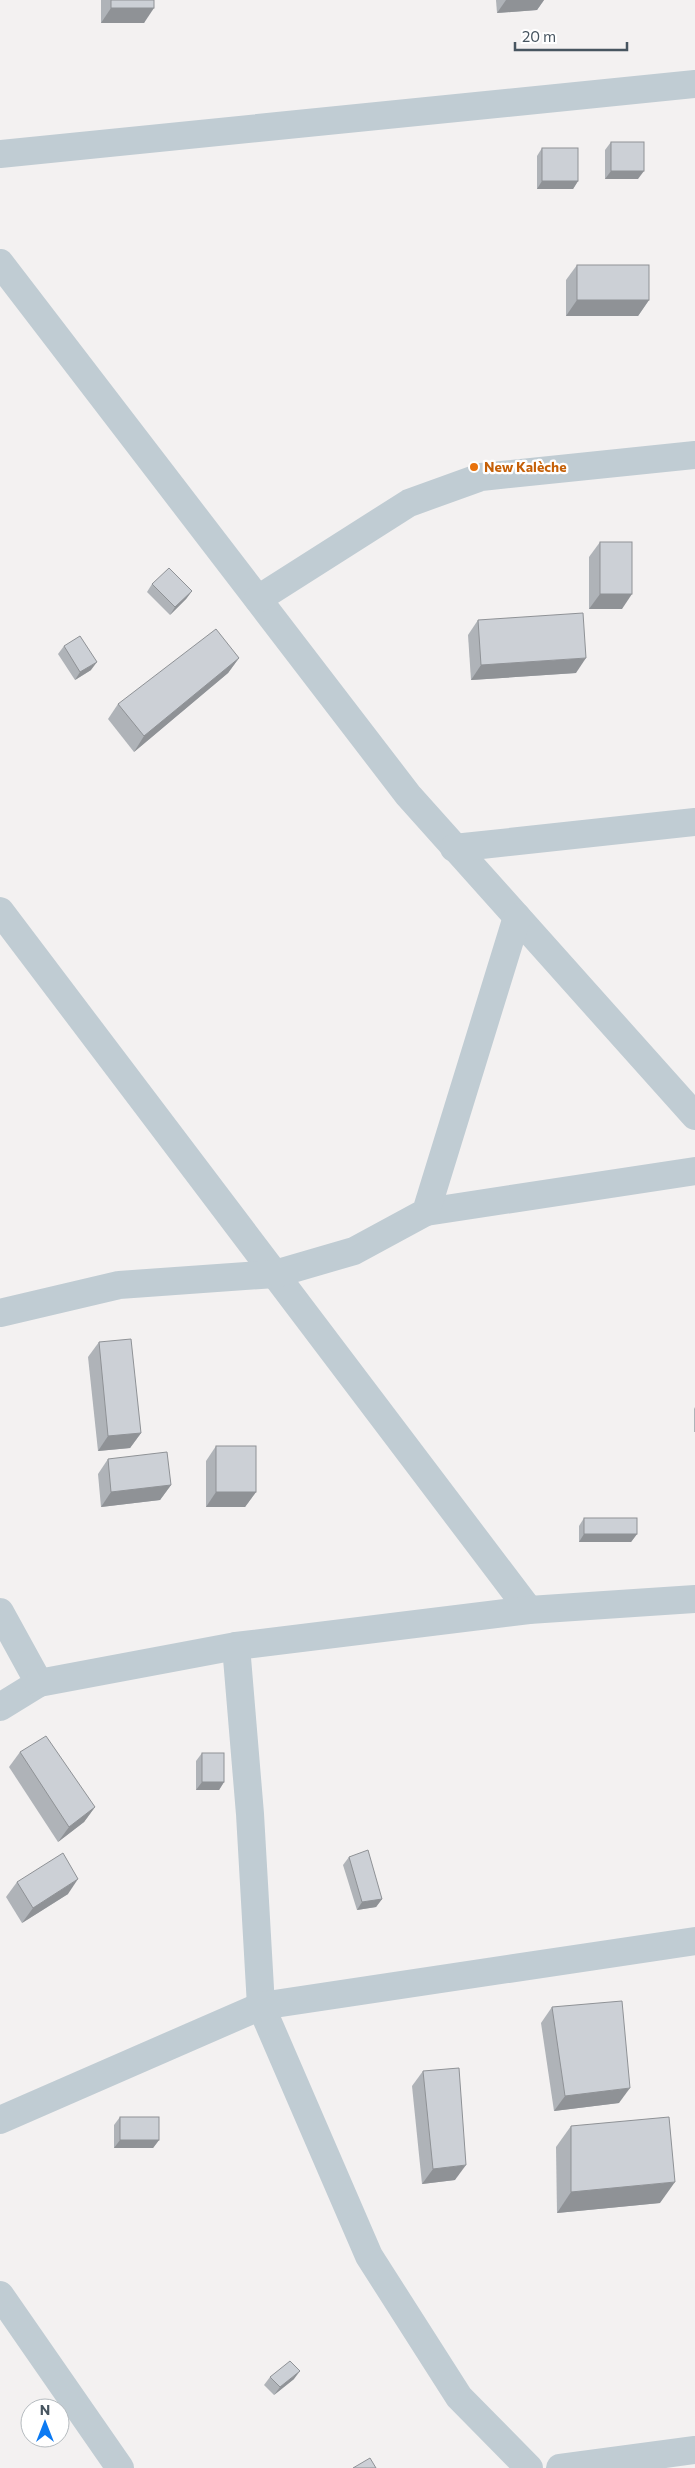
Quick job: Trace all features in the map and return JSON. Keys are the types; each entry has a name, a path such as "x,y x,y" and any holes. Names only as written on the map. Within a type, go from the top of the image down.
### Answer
{"street":[{"path":"0,154 695,84"},
{"path":"0,263 408,795 695,1116"},
{"path":"258,599 408,504 480,477 695,454"},
{"path":"454,848 695,822"},
{"path":"0,911 529,1610"},
{"path":"426,1212 517,917"},
{"path":"0,1313 118,1285 275,1274 354,1251 426,1212 695,1171"},
{"path":"0,1707 38,1683 236,1646 529,1610 695,1599"},
{"path":"0,1612 38,1683"},
{"path":"236,1646 250,1814 261,2006 369,2256 459,2397 530,2468"},
{"path":"0,2120 261,2006 695,1941"},
{"path":"0,2295 120,2468"},
{"path":"560,2468 695,2450"}],"building":[{"path":"111,0 154,0 154,8 111,8"},
{"path":"611,142 644,142 644,171 611,171"},
{"path":"542,148 578,148 578,181 542,181"},
{"path":"577,265 649,265 649,300 577,300"},
{"path":"600,542 632,542 632,594 600,594"},
{"path":"169,568 192,591 175,607 152,584"},
{"path":"583,613 586,658 481,665 478,620"},
{"path":"216,629 239,658 144,736 118,704"},
{"path":"80,636 97,662 80,672 64,646"},
{"path":"131,1339 141,1433 108,1436 99,1342"},
{"path":"216,1446 256,1446 256,1492 216,1492"},
{"path":"167,1452 171,1485 111,1492 108,1459"},
{"path":"584,1518 637,1518 637,1534 584,1534"},
{"path":"46,1736 95,1807 69,1827 20,1752"},
{"path":"202,1753 224,1753 224,1782 202,1782"},
{"path":"368,1850 382,1899 362,1902 349,1857"},
{"path":"63,1853 78,1879 33,1908 17,1882"},
{"path":"622,2001 630,2088 565,2096 552,2007"},
{"path":"459,2068 466,2165 433,2169 423,2071"},
{"path":"120,2117 159,2117 159,2140 120,2140"},
{"path":"669,2117 675,2182 571,2192 571,2126"},
{"path":"290,2361 300,2371 280,2387 270,2377"},
{"path":"370,2458 376,2468 353,2468"}],"place":[{"name":"New Kalèche","path":"474,467"}]}
